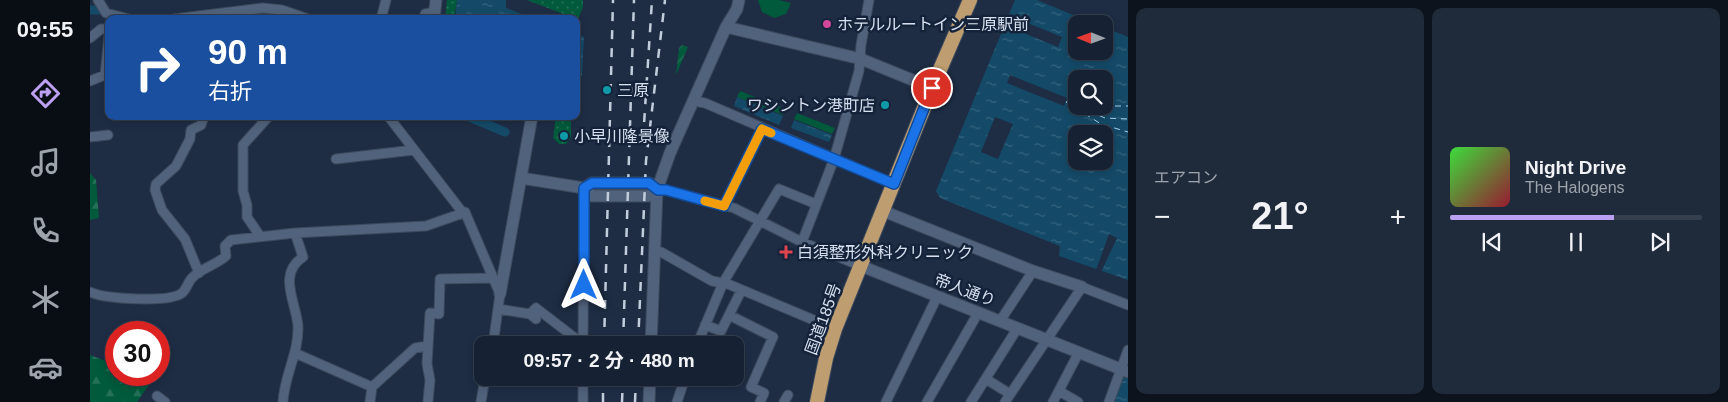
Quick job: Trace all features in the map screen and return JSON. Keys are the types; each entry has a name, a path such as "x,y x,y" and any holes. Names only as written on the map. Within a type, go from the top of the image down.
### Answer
{"highway":[{"name":"国道185号","path":"817,402 826,358 835,329 932,88 970,0"}],"street":[{"path":"98,0 109,15"},
{"path":"382,15 386,0"},
{"path":"435,15 436,0"},
{"path":"651,336 658,190 670,153 739,0"},
{"path":"802,242 834,159 861,59 869,0"},
{"path":"219,15 263,8 282,10 296,15"},
{"path":"726,27 861,59 932,88"},
{"path":"90,38 101,29 105,29"},
{"path":"90,81 105,75"},
{"path":"693,101 705,104 894,184"},
{"path":"199,273 185,239 162,210 155,190 156,184 176,166 190,139 191,130 201,125 203,120"},
{"path":"260,236 247,217 248,205 243,191 243,145 265,120"},
{"path":"393,120 463,213 465,212 482,247 492,278 500,294"},
{"path":"494,336 531,120"},
{"path":"724,206 762,129"},
{"path":"90,137 108,135"},
{"path":"336,159 414,150"},
{"path":"521,178 584,188 592,183 649,183 658,190"},
{"path":"583,336 584,188"},
{"path":"700,336 723,283 779,189 816,204"},
{"name":"帝人通り","path":"658,190 666,190 724,206 802,242 1017,329 1125,370"},
{"path":"883,211 1033,271 1082,287 1128,306"},
{"path":"90,292 100,296 124,299 172,297 183,293 192,277 226,256 225,246 231,240 295,233 426,226 463,213"},
{"path":"283,402 284,385 290,374 295,353 298,325 289,291 290,275 294,263 303,257 295,233"},
{"path":"655,252 661,252 712,281 742,290 835,329"},
{"path":"1000,321 1033,271"},
{"path":"428,402 430,380 427,364 427,346 430,313 439,314 440,280 492,278"},
{"path":"986,379 1007,398 1082,287"},
{"path":"704,325 721,332 742,290"},
{"path":"886,402 937,297"},
{"path":"498,310 533,316 536,308 573,336"},
{"path":"927,402 978,313"},
{"path":"729,315 773,337 751,387 764,394 763,401"},
{"path":"971,402 1017,329"},
{"path":"370,402 372,387 415,348 427,346"},
{"path":"1109,402 1125,370 1128,350"},
{"path":"1053,402 1079,352"},
{"path":"295,353 372,387"},
{"path":"481,402 484,386"},
{"path":"583,386 583,402"},
{"path":"649,402 650,386"},
{"path":"677,402 682,386"},
{"path":"1060,391 1078,402"},
{"path":"157,396 166,402"}],"green space":[{"path":"447,0 457,0 455,15 445,15"},
{"path":"527,0 583,0 583,7 580,15 566,15"},
{"path":"758,0 779,0 791,3 786,14 774,18 762,12"},
{"path":"682,45 688,47 676,75 679,48"},
{"path":"740,91 785,109 783,115 737,97"},
{"path":"797,113 835,128 832,134 794,119"},
{"path":"555,120 571,120 571,137 566,144 559,144 553,138"},
{"path":"90,173 96,180 99,218 90,220"},
{"path":"90,355 105,361 105,386 148,386 137,402 90,402"}],"water":[{"path":"457,0 506,0 506,8 524,15 455,15"},
{"path":"1015,0 1037,0 1073,15 1068,15 1068,60 1113,60 1113,31 1128,37 1128,280 1059,256 1060,246 940,198 936,191"},
{"path":"580,36 584,37 582,76 580,75"},
{"path":"737,97 783,116 779,125 734,106"},
{"path":"794,120 832,135 829,142 791,128"},
{"path":"1128,362 1128,402 1113,402"}],"pier":[{"path":"1030,24 1062,37 1058,47 1026,34"},
{"path":"1010,75 1067,98 1064,106 1007,83"},
{"path":"995,117 1013,124 998,159 981,152"},
{"path":"1109,234 1117,238 1101,272 1096,270"}],"waterway":[{"path":"90,10 100,10"},
{"path":"476,120 505,132"}],"ferry route":[{"path":"1066,102 1101,124 1128,132"},
{"path":"1113,106 1128,106"},
{"path":"1098,115 1105,118 1128,119"}],"railway":[{"path":"604,336 613,0"},
{"path":"623,336 634,0"},
{"path":"643,140 652,0"},
{"path":"638,336 646,161 665,0"},
{"path":"603,386 603,402"},
{"path":"622,402 623,386"},
{"path":"635,402 636,386"}],"slow traffic":[{"path":"705,201 724,206 752,153 762,129 771,133"}],"place":[{"name":"ホテルルートイン三原駅前","path":"827,24"},
{"name":"三原","path":"607,90"},
{"name":"ワシントン港町店","path":"885,105"},
{"name":"小早川隆景像","path":"564,136"},
{"name":"白須整形外科クリニック","path":"786,252"}],"route":[{"path":"584,285 584,188 592,183 649,183 658,190 666,190 724,206 752,153 762,129 894,184 932,88"}]}
